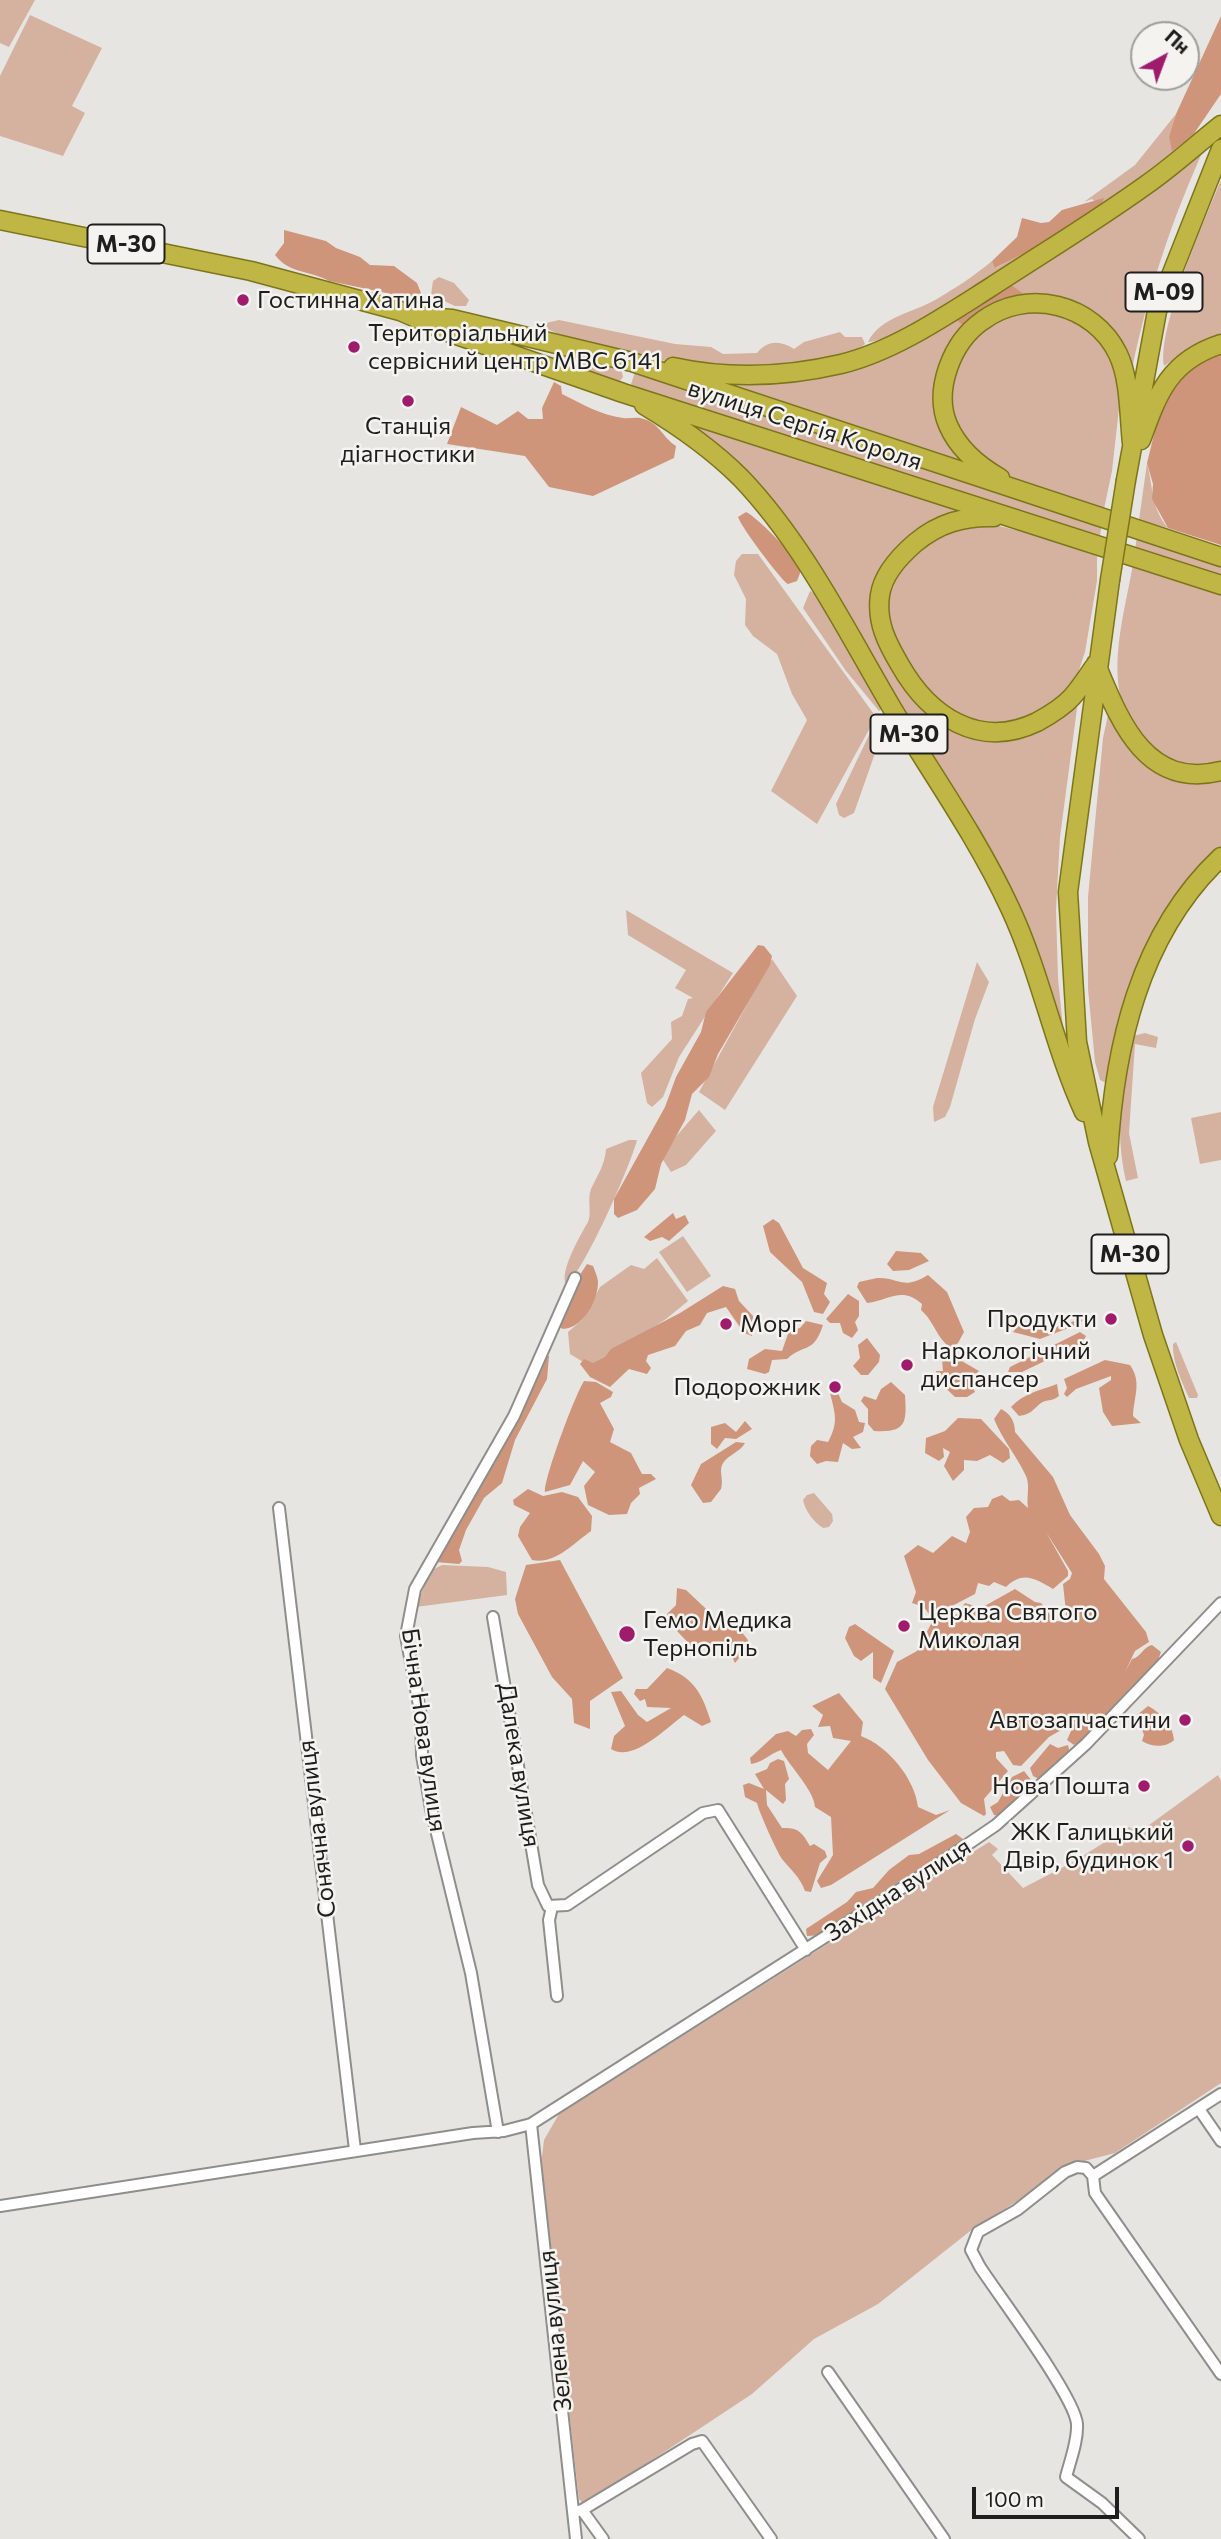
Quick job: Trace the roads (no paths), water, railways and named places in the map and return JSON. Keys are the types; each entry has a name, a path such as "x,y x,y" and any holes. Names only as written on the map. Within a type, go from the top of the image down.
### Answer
{"highway":[{"path":"623,393 632,362 714,373 776,376 843,363 890,345 951,312 1082,229 1148,184 1221,125"},
{"name":"М-09","path":"1126,480 1157,311 1221,149"},
{"name":"М-30","path":"0,220 251,271 417,317"},
{"path":"1021,491 985,469 961,446 948,425 943,402 947,373 958,346 982,320 996,312 1034,303 1055,304 1079,313 1101,330 1115,349 1123,369 1132,443"},
{"name":"вулиця Сергія Короля","path":"417,317 452,318 632,362 1221,557"},
{"name":"вулиця Сергія Короля","path":"417,317 448,332 623,393 1221,585"},
{"name":"М-30","path":"1221,344 1201,350 1186,360 1160,389 1126,480 1096,664 1068,892 1077,1042 1098,1142 1160,1358 1189,1440 1221,1516"},
{"name":"М-30","path":"623,393 691,435 740,477 764,504 804,561 996,880 1011,910 1074,1090 1098,1142"},
{"path":"1011,518 957,519 937,527 902,554 888,573 880,593 882,633 909,680 948,721 974,731 997,733 1021,730 1052,712 1070,699 1096,664"},
{"path":"1096,664 1123,727 1150,758 1165,766 1200,774 1221,771"},
{"path":"1107,1173 1111,1093 1133,1000 1174,913 1201,876 1221,857"}],"street":[{"name":"Бічна Нова вулиця","path":"498,2132 471,1972 430,1808 422,1755 421,1716 408,1650 408,1615 415,1589 514,1416 575,1279"},
{"name":"Сонячна вулиця","path":"279,1508 355,2150"},
{"name":"Західна вулиця","path":"0,2206 250,2169 355,2150 498,2132 531,2124 981,1836 1037,1791 1110,1721 1221,1603"},
{"name":"Далека вулиця","path":"492,1618 538,1885 543,1898 552,1907 549,1920 557,1996"},
{"path":"552,1907 567,1905 703,1813 718,1810 806,1950"},
{"path":"1093,2176 1221,2094"},
{"path":"1199,2109 1221,2141"},
{"name":"Зелена вулиця","path":"531,2124 578,2511 576,2539"},
{"path":"1139,2539 1102,2503 1066,2477 1075,2439 1075,2414 1054,2376 975,2258 971,2250 978,2232 1017,2210 1077,2166 1086,2168 1093,2176 1095,2193 1221,2374"},
{"path":"828,2372 944,2539"},
{"path":"603,2539 578,2511 691,2444 702,2441 771,2539"}],"place":[{"name":"Гостинна Хатина","path":"243,300"},
{"name":"Територіальний сервісний центр МВС 6141","path":"354,347"},
{"name":"Станція діагностики","path":"408,401"},
{"name":"Продукти","path":"1111,1319"},
{"name":"Морг","path":"726,1324"},
{"name":"Наркологічний диспансер","path":"907,1365"},
{"name":"Подорожник","path":"835,1387"},
{"name":"Церква Святого Миколая","path":"904,1626"},
{"name":"Гемо Медика Тернопіль","path":"627,1634"},
{"name":"Автозапчастини","path":"1185,1720"},
{"name":"Нова Пошта","path":"1144,1786"},
{"name":"ЖК Галицький Двір, будинок 1","path":"1188,1846"}]}
